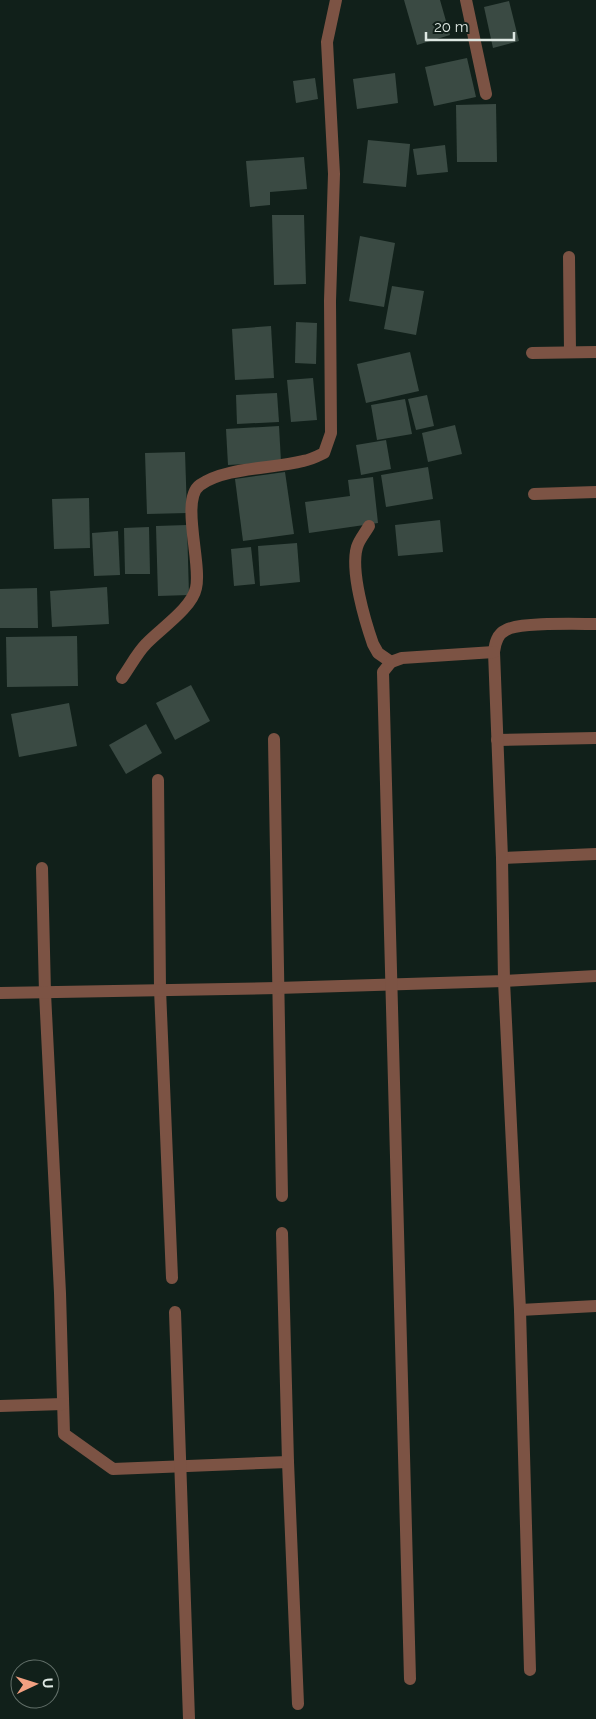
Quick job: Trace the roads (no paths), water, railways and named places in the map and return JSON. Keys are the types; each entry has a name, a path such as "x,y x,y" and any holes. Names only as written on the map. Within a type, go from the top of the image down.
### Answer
{"street":[{"path":"122,678 144,645 191,601 196,589 198,575 191,506 193,494 198,486 214,476 305,461 324,453 331,433 330,301 334,174 328,42 336,0"},
{"path":"466,0 486,94"},
{"path":"569,257 570,352"},
{"path":"532,352 596,352"},
{"path":"534,494 596,492"},
{"path":"369,526 357,546 355,566 373,644 378,653 390,662"},
{"path":"530,1670 520,1310 504,981 502,858 494,652 495,641 505,630 512,628 520,626 596,624"},
{"path":"410,1679 382,672 390,662 402,658 494,652"},
{"path":"497,740 596,738"},
{"path":"274,739 282,1196"},
{"path":"158,780 160,990 172,1278"},
{"path":"502,858 596,854"},
{"path":"42,868 45,993 60,1292 64,1434 112,1469 288,1462"},
{"path":"0,993 278,988 504,981 596,976"},
{"path":"282,1233 288,1462 298,1704"},
{"path":"520,1310 596,1306"},
{"path":"175,1312 189,1719"},
{"path":"0,1406 63,1404"}]}
